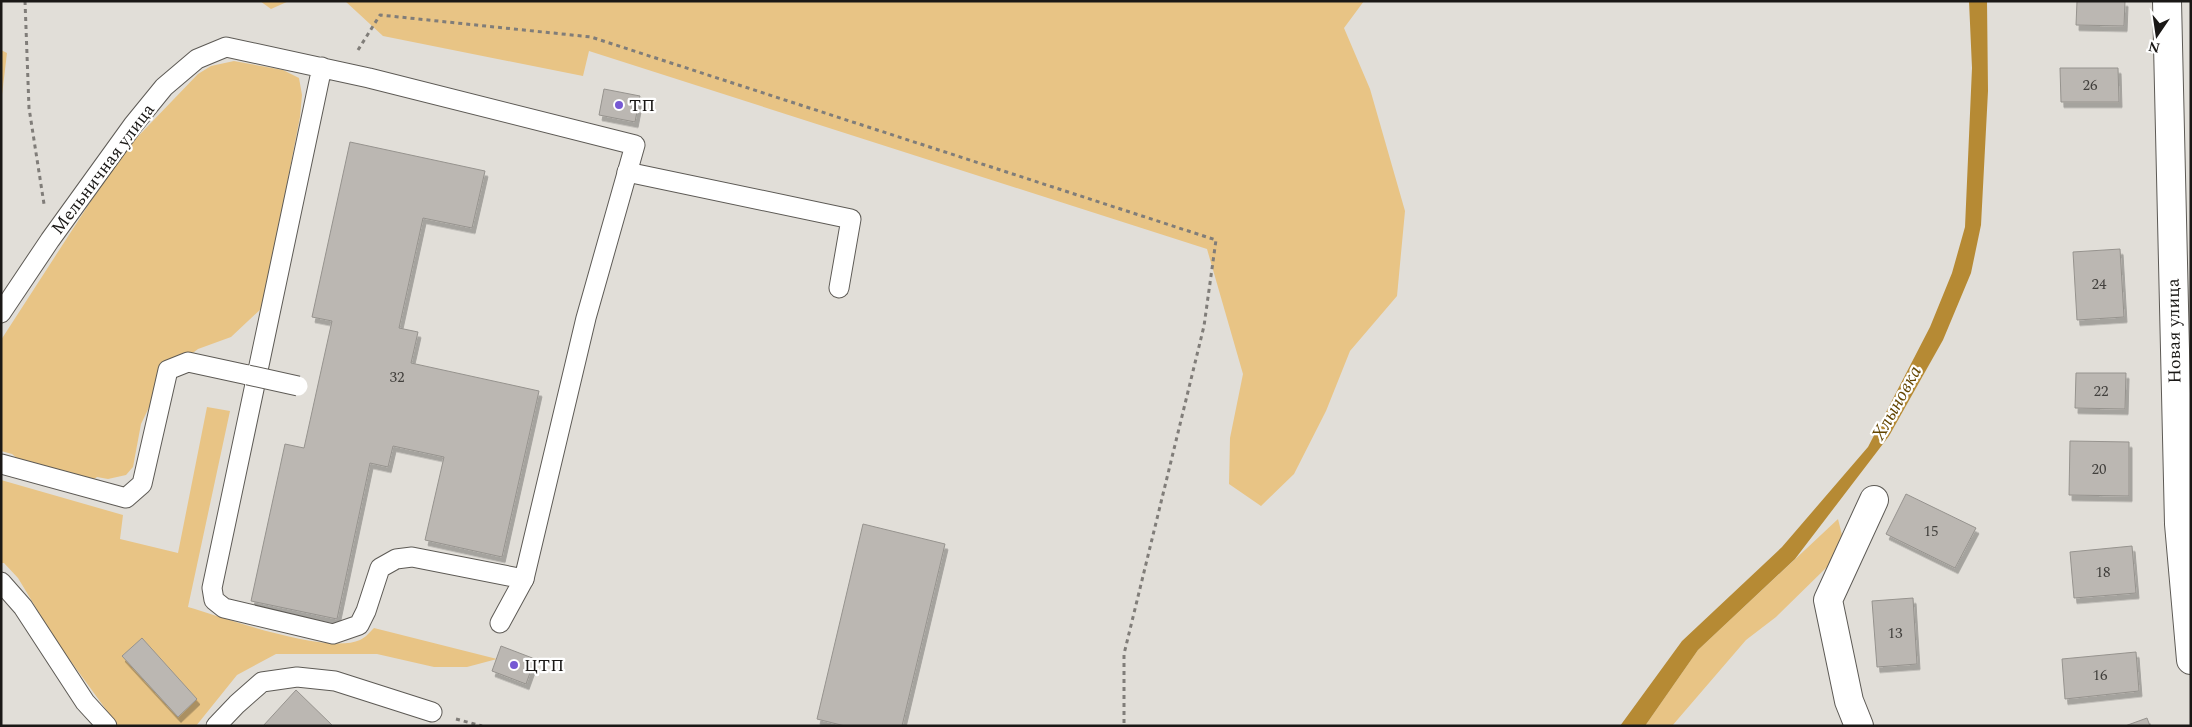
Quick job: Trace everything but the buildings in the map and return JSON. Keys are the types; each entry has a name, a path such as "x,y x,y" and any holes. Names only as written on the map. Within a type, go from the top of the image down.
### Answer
{"street":[{"name":"Новая улица","path":"2167,1 2180,63 2183,397 2178,524 2191,660"},
{"path":"1858,726 1849,701 1828,600 1874,500"}],"lane":[{"name":"Мельничная улица","path":"1,313 50,240 133,125 164,87 198,59 226,48 322,67"},
{"path":"500,623 524,579 586,318 635,144 322,67 212,588 214,600 224,608 333,634 359,625 366,611 380,568 396,559 412,557 524,579"},
{"path":"627,172 851,219 838,288"},
{"path":"1,464 126,498 142,484 168,370 188,362 298,386"},
{"path":"1,582 23,607 85,702 107,726"},
{"path":"216,726 262,682 297,677 335,681 432,712"}],"path":[{"path":"26,1 29,108 50,240"},
{"path":"322,67 353,58 380,15 591,37 1216,240 1204,326 1124,654 1124,726"}],"shaded area":[{"path":"260,1 289,1 271,9"},
{"path":"345,1 1364,1 1344,28 1370,89 1405,211 1397,296 1350,351 1326,411 1294,474 1261,506 1229,484 1230,438 1243,374 1207,249 589,51 583,76 383,36"},
{"path":"1,50 7,53 1,103"},
{"path":"234,61 283,70 299,78 302,95 300,117 263,307 231,337 198,349 190,355 155,395 141,424 133,467 126,475 108,479 97,477 90,482 27,466 12,454 1,451 1,340 122,153 198,74 211,66"},
{"path":"207,407 230,411 188,607 276,633 324,643 345,643 360,640 374,628 497,659 467,667 434,667 377,654 276,654 237,675 196,726 118,726 56,641 18,578 4,563 1,563 1,480 123,515 120,539 178,553"},
{"path":"1838,519 1844,543 1828,566 1776,617 1746,640 1672,726 1645,726 1698,650"}],"water":[{"name":"Хлыновка","path":"1969,1 1987,1 1988,91 1981,225 1971,273 1943,340 1889,436 1795,559 1698,650 1645,726 1620,726 1682,641 1782,547 1868,447 1930,327 1952,273 1965,227 1972,68"}],"place":[{"name":"ТП","path":"619,105"},
{"name":"ЦТП","path":"514,665"}]}
